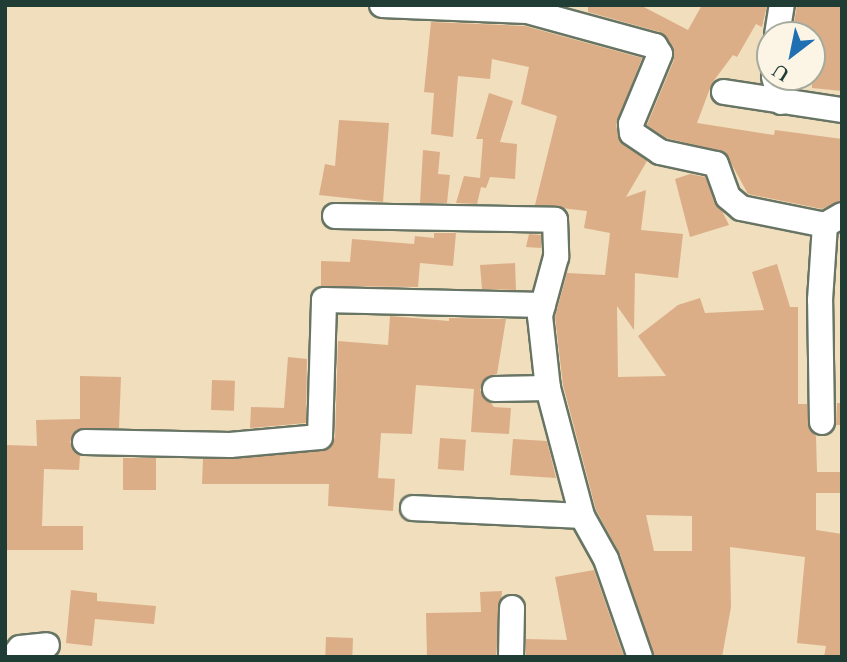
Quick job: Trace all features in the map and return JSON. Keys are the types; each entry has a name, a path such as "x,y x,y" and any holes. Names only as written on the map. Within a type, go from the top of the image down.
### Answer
{"street":[{"path":"382,5 527,12 655,46 660,54 631,124 632,133 660,152 716,163 728,197 741,208 833,220 820,300 822,422"},
{"path":"778,91 781,102"},
{"path":"724,92 842,110"},
{"path":"335,216 554,218 558,227 556,257 543,306 548,388 582,516 606,559 640,657"},
{"path":"85,442 230,445 320,437 324,300 543,306"},
{"path":"495,388 548,388"},
{"path":"413,508 582,516"},
{"path":"511,657 512,608"},
{"path":"13,657 20,648 47,645"}],"building":[{"path":"588,5 640,5 688,30 702,5 767,5 763,21 756,21 737,57 733,55 712,83 697,123 774,135 775,130 842,139 842,200 822,209 748,194 725,152 666,138 647,125 674,60 673,46 660,32 588,12"},
{"path":"797,5 842,5 842,91 826,89 826,21 794,21"},
{"path":"431,22 525,26 642,58 616,125 620,141 647,161 626,197 646,190 641,230 683,234 678,278 635,273 634,330 617,306 618,377 666,376 638,336 678,305 700,298 705,313 764,310 752,272 777,264 790,307 798,307 798,404 807,404 809,429 816,436 817,472 841,472 841,493 816,493 816,530 842,534 842,657 824,657 826,646 797,643 805,557 730,547 731,607 722,657 654,657 620,554 596,510 563,385 555,317 567,273 605,275 610,233 584,228 587,211 535,205 557,116 521,104 529,67 492,59 490,79 458,76 453,137 431,134 434,93 424,92","holes":["646,515 692,516 692,551 654,551"]},
{"path":"489,93 513,101 500,142 517,144 515,179 490,177 486,188 481,187 477,204 456,203 464,176 480,178 483,139 476,139"},
{"path":"339,120 389,123 383,202 319,195 325,164 335,166"},
{"path":"423,150 440,152 438,174 450,175 447,203 420,203"},
{"path":"690,174 705,177 729,225 690,237 675,179"},
{"path":"434,233 456,233 453,266 420,263 418,287 321,286 321,261 350,262 352,239 414,244 415,236 434,238"},
{"path":"529,234 541,235 541,248 526,247"},
{"path":"515,263 516,290 482,289 480,265"},
{"path":"390,316 449,321 449,318 506,319 497,374 487,377 480,390 494,407 511,408 509,434 471,432 474,389 416,385 412,434 381,433 378,478 395,479 393,511 328,506 329,484 202,484 203,459 329,449 335,437 338,341 388,345"},
{"path":"288,357 307,359 306,423 250,428 251,407 284,408"},
{"path":"80,376 121,377 119,428 78,429 70,442 80,456 79,470 44,469 42,526 83,526 83,550 5,550 5,445 37,446 36,420 80,419"},
{"path":"212,380 235,381 234,411 211,410"},
{"path":"837,403 842,403 842,425 836,425"},
{"path":"440,438 466,440 464,471 438,469"},
{"path":"513,439 547,441 556,478 510,475"},
{"path":"123,458 156,458 156,490 123,490"},
{"path":"594,570 624,657 526,657 526,639 567,640 555,577"},
{"path":"71,590 97,593 97,601 156,606 154,624 95,619 92,646 66,643"},
{"path":"502,591 496,657 427,657 426,613 481,612 480,592"},
{"path":"326,637 353,638 352,657 325,657"}]}
